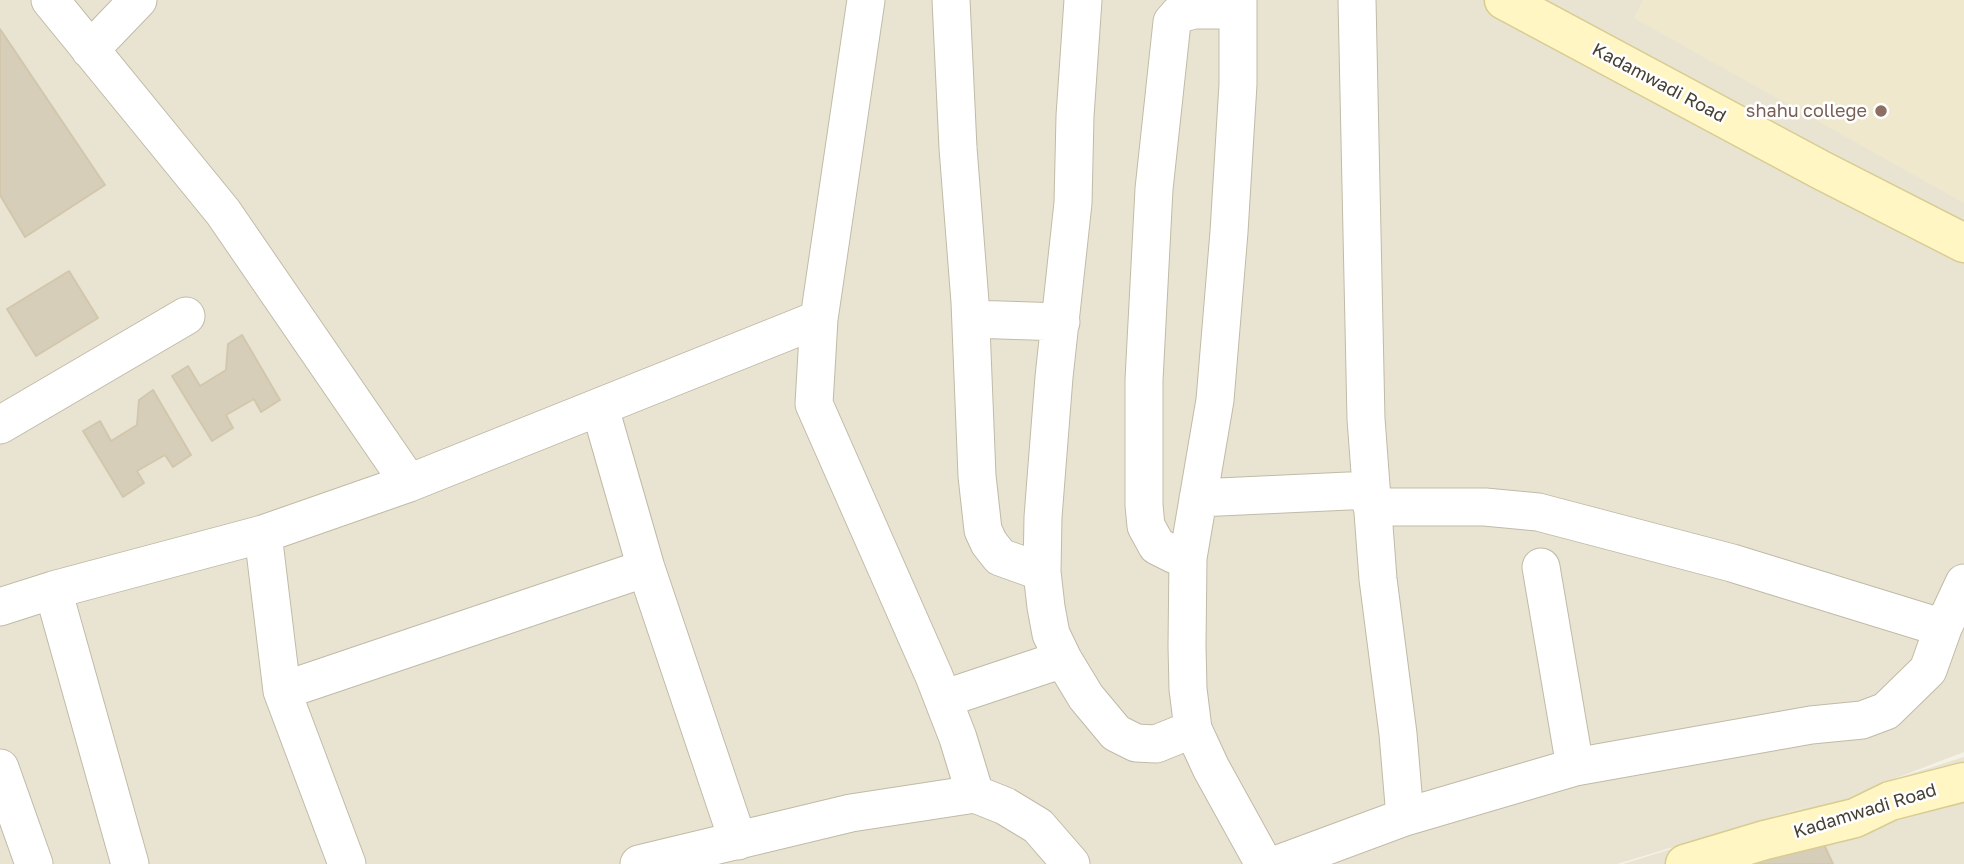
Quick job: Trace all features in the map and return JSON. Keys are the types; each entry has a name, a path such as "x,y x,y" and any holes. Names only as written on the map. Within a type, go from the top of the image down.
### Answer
{"street":[{"path":"50,0 223,212 409,483"},
{"path":"90,50 138,0"},
{"path":"866,0 819,319 814,404 943,699 975,794"},
{"path":"951,0 957,135 971,318 977,476 983,530 1000,556 1042,572"},
{"path":"1083,0 1075,116 1073,203 1043,517 1042,572 1051,634 1086,696 1116,733 1136,743 1156,744 1193,729"},
{"path":"1357,0 1366,419 1378,579 1398,734 1405,817"},
{"name":"Kadamwadi Road","path":"1504,0 1821,170 1964,243"},
{"path":"1188,558 1157,546 1146,526 1144,505 1144,380 1154,189 1172,22 1179,14 1194,10 1238,5 1238,84 1215,400 1188,558 1188,678 1193,729 1211,768 1264,864"},
{"path":"0,425 186,316"},
{"path":"971,318 1060,322"},
{"path":"0,607 52,590 263,534 409,483 819,319"},
{"path":"600,408 646,568 738,841"},
{"path":"1198,498 1371,498 1538,512 1732,563 1943,628"},
{"path":"263,534 282,691 347,864"},
{"path":"1541,567 1575,767"},
{"path":"282,691 646,568"},
{"path":"1278,864 1405,817 1575,767 1811,725 1862,720 1886,711 1928,670 1943,628 1964,583"},
{"path":"52,590 130,864"},
{"path":"943,699 1063,659"},
{"path":"0,768 34,864"},
{"name":"Kadamwadi Road","path":"1685,864 1765,840 1855,818 1890,801 1964,782"},
{"path":"649,863 851,813 975,794 1006,806 1038,826 1071,864"}],"shaded area":[{"path":"0,0 1505,0 1964,243 1964,752 1891,780 1964,757 1964,864 1623,864 1832,799 1617,864 0,864"},
{"name":"shahu college","path":"1513,0 1964,0 1964,234"},
{"name":"shahu college","path":"1643,0 1964,0 1964,203 1634,18"}],"building":[{"path":"0,29 105,185 25,237 0,195"},
{"path":"69,271 98,318 36,356 7,309"},
{"path":"242,335 280,400 261,412 254,399 226,415 233,428 212,441 172,376 188,366 200,386 226,370 228,344"},
{"path":"153,390 191,455 173,467 165,455 137,471 144,483 123,497 83,431 100,421 111,441 137,425 139,400"},
{"path":"1820,836 1833,864 1738,864"}],"place":[{"name":"shahu college","path":"1881,111"}]}
